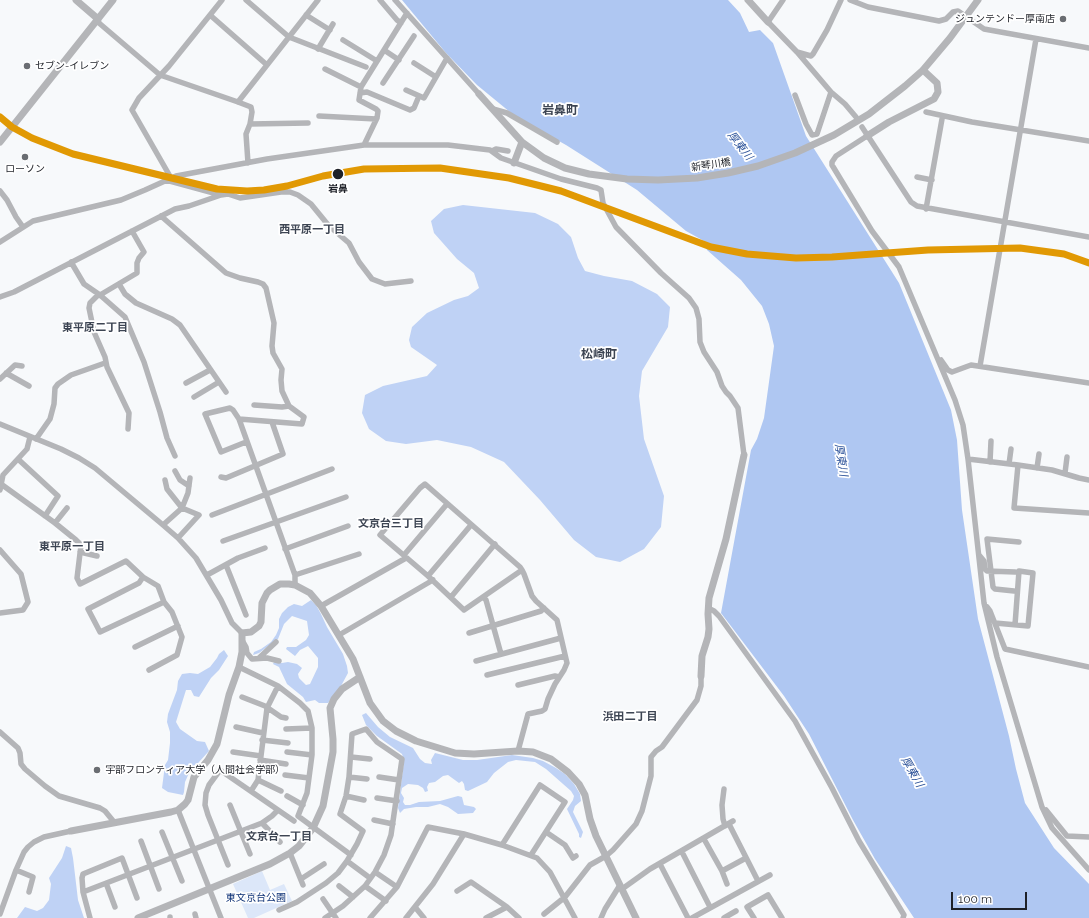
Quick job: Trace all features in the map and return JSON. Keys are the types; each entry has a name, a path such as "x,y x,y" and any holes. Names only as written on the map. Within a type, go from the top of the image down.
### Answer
{"street":[{"path":"76,0 98,19 99,23 160,75 251,107 252,112 250,124 246,134 248,163"},
{"path":"0,142 113,0"},
{"path":"221,195 168,179 132,110 139,98 169,66 222,0"},
{"path":"246,0 289,37 366,67"},
{"path":"238,102 318,0"},
{"path":"380,0 401,23"},
{"path":"396,0 479,94"},
{"path":"748,0 797,52 831,92 845,104 856,118"},
{"path":"768,22 783,0"},
{"path":"797,52 811,56 813,54 827,30 841,0"},
{"path":"850,0 868,7 939,21 946,19 956,11 960,12 984,29 1089,48"},
{"name":"新琴川橋","path":"479,94 522,142 544,158 565,168 603,176 627,179 658,180 697,178 728,173 776,160 819,143 869,114 923,70 950,38 978,0"},
{"path":"364,144 376,119 378,111 359,100 361,90 407,13"},
{"path":"210,15 267,65"},
{"path":"306,16 330,30"},
{"path":"318,49 333,24"},
{"path":"383,83 414,36"},
{"path":"980,366 1036,39"},
{"path":"343,40 377,61"},
{"path":"384,50 399,60"},
{"path":"406,90 424,98 447,58"},
{"path":"414,63 436,76"},
{"path":"325,69 361,90 410,110 414,108 419,96"},
{"path":"923,70 937,84 938,92 934,99 889,122 836,156 832,162 832,165 872,231 899,267 960,413 968,459 984,603 997,657 1042,807 1052,828 1089,870"},
{"path":"795,96 806,124 812,134 817,134 831,92"},
{"path":"493,109 507,113 557,142"},
{"path":"926,112 972,122 1089,141"},
{"path":"319,116 376,119"},
{"path":"926,209 942,119"},
{"path":"250,124 308,123"},
{"path":"862,127 911,202 917,206 926,209 1089,237"},
{"path":"514,163 522,142"},
{"path":"0,242 34,221 121,200 168,179 248,163 364,144 448,145 481,148 492,151 501,158 514,163 561,179 601,190 603,203 616,227 661,273 693,302 698,313 700,342 704,352 717,372 722,386 738,408 744,454 730,526 709,598 709,629 702,656 701,686 697,700 662,747 651,757 651,776 642,811 636,824 606,856 590,865 565,898 544,914"},
{"path":"492,151 496,149 508,151"},
{"path":"917,177 932,180"},
{"path":"0,190 16,217 24,226"},
{"path":"0,297 14,292 175,209 228,194 240,198 281,192 290,192 298,195 311,204 329,226 349,243 359,262 372,279 384,284 411,281"},
{"path":"161,216 226,273 232,276 258,282 263,284 266,288 274,323 272,346 273,353 282,369 282,391 289,406 304,417 302,424 239,419"},
{"path":"128,429 129,413 105,363 105,357 94,332 89,308 93,299 97,296 100,296 137,273 137,263 144,252 132,231"},
{"path":"71,262 84,284 125,317 144,362 167,438 175,456"},
{"path":"119,284 124,294 136,302 172,319 180,325 226,392"},
{"path":"937,357 948,370 952,372 971,365 1089,383"},
{"path":"105,363 72,375 58,384 55,388 54,404 50,419 33,438 19,460 3,475 1,487 45,516 81,545 77,578 80,584 126,561 158,586 164,602 172,612 182,637 177,656 149,670"},
{"path":"0,379 15,365 22,366"},
{"path":"186,384 210,370"},
{"path":"6,373 30,386"},
{"path":"194,397 219,382"},
{"path":"254,405 289,406"},
{"path":"246,442 221,452 205,414 230,408 239,419 246,442 286,548 295,575 295,585"},
{"path":"221,477 226,478 283,454 272,422"},
{"path":"0,424 67,452 95,468 163,525 178,538 196,558 221,600 232,623 242,636 249,657 252,659 272,658 279,660"},
{"path":"990,462 991,441"},
{"path":"1009,464 1011,448"},
{"path":"1037,468 1039,454"},
{"path":"1065,473 1067,457"},
{"path":"968,459 1037,468 1065,473 1089,480"},
{"path":"19,460 58,496 45,516"},
{"path":"1018,465 1014,508 1089,513"},
{"path":"212,515 332,470"},
{"path":"175,471 180,480 189,486"},
{"path":"163,525 182,508 188,492 190,478"},
{"path":"165,480 167,489 182,508 199,515 178,538"},
{"path":"518,751 528,714 545,709 548,699 567,663 557,620 532,596 522,570 495,544 425,484 380,535 433,580 464,610 522,570"},
{"path":"223,541 346,497"},
{"path":"321,606 405,557 447,504"},
{"path":"56,524 67,508"},
{"path":"428,576 472,525"},
{"path":"286,548 348,526"},
{"path":"1014,590 994,589 987,539 1019,542"},
{"path":"451,597 495,544"},
{"path":"207,575 238,558 265,548"},
{"path":"0,550 20,574 28,602 23,610 0,613"},
{"path":"80,552 97,556"},
{"path":"295,575 359,554"},
{"path":"978,554 984,561 987,572 1015,572"},
{"path":"226,565 246,615"},
{"path":"994,623 1015,625 1028,626 1033,573 1020,571 1015,625"},
{"path":"144,576 139,583 88,609 100,632 164,602"},
{"path":"339,636 433,580"},
{"path":"242,636 259,626 261,622 262,603 267,593 274,586 284,584 295,585 310,593 321,606 353,659 366,695 376,713 386,724 402,735 455,753 474,754 518,751 532,752 552,759 564,767 574,778 585,795 593,830 636,918"},
{"path":"483,597 486,600 501,654"},
{"path":"984,603 990,611 1005,649 1089,667"},
{"path":"469,633 541,611 544,608"},
{"path":"708,608 719,616 795,721 832,788 859,842 904,915 903,918"},
{"path":"135,647 178,626"},
{"path":"0,914 24,852 34,842 52,835 178,810 188,800 194,777 208,760 217,744 228,695 239,667 242,652 242,636"},
{"path":"476,661 561,638"},
{"path":"258,658 276,642"},
{"path":"488,675 565,656"},
{"path":"239,667 278,686 308,711 312,728 312,756 307,793 298,816 351,855"},
{"path":"518,685 555,676 559,677"},
{"path":"138,918 270,864 290,853 306,838 313,828 323,806 332,760 333,739 330,708 338,694 360,677"},
{"path":"251,791 258,780 262,740 268,708 278,686"},
{"path":"242,697 268,708 281,717 286,718"},
{"path":"236,727 263,733"},
{"path":"286,729 312,728"},
{"path":"279,910 297,902 326,883 338,873 347,862 363,831 340,814 346,796 349,777 352,734 366,729 377,742 402,759 391,835 384,855 375,872 365,886 335,915 325,918"},
{"path":"0,732 18,748 21,764 25,769 45,786 63,798 100,808 114,822"},
{"path":"262,740 288,743"},
{"path":"233,752 286,764"},
{"path":"287,752 312,756"},
{"path":"351,757 370,759"},
{"path":"228,865 205,805 206,793 209,785 220,770 294,821"},
{"path":"285,774 309,778"},
{"path":"379,776 399,780"},
{"path":"349,777 367,779"},
{"path":"258,780 281,791"},
{"path":"502,845 540,785 565,802 531,855"},
{"path":"724,789 722,805 723,819 729,824 758,881"},
{"path":"287,796 303,805"},
{"path":"346,796 364,800"},
{"path":"377,798 397,801"},
{"path":"230,805 250,854"},
{"path":"1042,807 1048,812 1066,836 1089,838"},
{"path":"178,810 221,918"},
{"path":"83,892 262,823 278,810"},
{"path":"374,820 393,824"},
{"path":"262,823 280,842"},
{"path":"601,918 605,909 621,887 729,824"},
{"path":"370,918 397,887 428,826 464,834 502,845 537,858 547,867 575,918"},
{"path":"162,832 182,882"},
{"path":"546,832 565,845 573,858 576,856"},
{"path":"406,918 433,884 464,834"},
{"path":"704,839 722,871 727,884"},
{"path":"141,841 159,889"},
{"path":"682,852 710,907"},
{"path":"290,853 302,882 324,864"},
{"path":"90,918 83,892 83,874 122,858 137,898"},
{"path":"722,871 746,858"},
{"path":"347,862 370,878"},
{"path":"660,864 688,918"},
{"path":"16,870 33,877 29,892"},
{"path":"375,872 397,887"},
{"path":"692,918 770,875"},
{"path":"456,891 471,882 507,907 519,918"},
{"path":"106,883 115,907"},
{"path":"339,886 353,897"},
{"path":"365,886 386,901"},
{"path":"754,918 747,907 768,895 782,918"},
{"path":"323,900 335,915"},
{"path":"416,907 424,918"},
{"path":"486,918 507,907"},
{"path":"724,918 736,911"}],"green space":[{"name":"東文京台公園","path":"262,871 270,890 284,884 292,901 254,918 248,918 233,884"}],"shaded area":[{"path":"463,205 535,213 558,224 571,237 578,258 585,271 632,281 657,294 670,307 668,327 642,371 639,396 644,439 664,496 661,527 644,549 620,562 596,557 574,540 540,500 504,462 471,447 437,440 406,444 386,441 369,429 362,413 365,395 383,386 427,376 437,365 411,347 409,340 412,327 427,313 454,300 468,296 479,288 474,273 457,259 434,233 431,221 444,209"},
{"path":"311,600 316,605 343,654 347,666 348,673 341,686 328,703 319,703 315,700 306,702 303,697 287,684 279,667 273,664 274,662 288,662 297,664 302,668 298,674 299,678 306,685 310,684 318,667 318,658 308,646 300,650 295,656 286,649 287,647 296,647 306,640 309,635 307,621 292,616 284,624 278,639 259,653 253,655 254,652 271,642 279,628 279,619 288,607 294,604 302,606"},
{"path":"224,650 228,656 199,697 194,696 191,690 186,690 176,722 180,729 197,741 205,742 209,751 189,773 185,782 183,795 168,792 162,788 170,743 170,732 167,722 168,714 177,690 178,681 182,674 198,674 210,667 219,654"},
{"path":"366,713 378,727 390,737 413,748 420,759 425,763 432,764 431,760 435,753 463,760 477,760 512,755 533,758 543,761 556,768 565,774 580,794 581,801 575,806 573,812 583,832 581,838 579,837 567,809 574,796 571,791 546,769 535,762 516,760 508,762 494,773 487,782 468,791 465,790 462,781 459,783 448,775 443,776 435,782 429,783 427,787 428,791 425,792 423,788 418,785 408,784 402,788 401,793 404,798 403,802 405,805 419,802 440,801 458,796 462,797 464,805 474,807 476,809 473,813 458,814 448,807 440,804 428,807 404,809 400,813 398,808 404,761 402,754 377,736 366,725 362,715"},
{"path":"66,846 71,848 78,900 84,918 17,918 25,907 37,911 43,908 49,900 51,884 49,878 62,858"}],"water":[{"name":"厚東川","path":"402,0 728,0 740,13 749,32 760,30 773,43 806,136 899,283 951,410 957,440 962,510 978,619 1025,803 1054,848 1089,884 1089,918 914,918 875,859 853,820 809,734 784,696 721,613 751,450 757,439 764,418 774,346 769,324 762,306 741,280 707,250 704,241 686,231 637,190 566,145 516,117 477,85 446,53"}],"transit line":[{"path":"0,117 12,127 32,138 73,154 217,189 247,191 264,190 287,186 323,176 364,169 440,168 509,178 561,191 711,247 747,254 796,258 928,250 1020,248 1064,254 1089,263"}],"place":[{"name":"ジュンテンドー厚南店","path":"1063,19"},
{"name":"セブン-イレブン","path":"27,66"},
{"name":"ローソン","path":"25,157"},
{"name":"岩鼻","path":"338,174"},
{"name":"宇部フロンティア大学（人間社会学部）","path":"97,770"}],"district":[{"name":"岩鼻町","path":"560,110"},
{"name":"西平原一丁目","path":"312,230"},
{"name":"東平原二丁目","path":"95,328"},
{"name":"松崎町","path":"599,354"},
{"name":"文京台三丁目","path":"391,524"},
{"name":"東平原一丁目","path":"72,547"},
{"name":"浜田二丁目","path":"630,717"},
{"name":"文京台一丁目","path":"279,837"}]}
